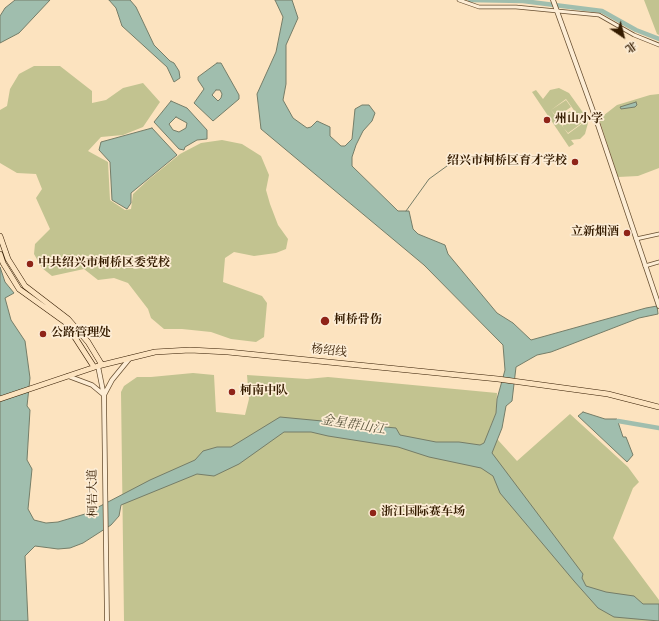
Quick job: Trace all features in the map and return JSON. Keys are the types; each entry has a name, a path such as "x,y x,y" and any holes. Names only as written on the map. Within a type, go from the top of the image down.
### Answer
{"main road":[{"name":"柯岩大道","path":"0,236 8,260 25,286 68,319 88,342 98,366"},
{"name":"柯岩大道","path":"0,254 3,263 19,289 65,322 98,366"},
{"name":"杨绍线","path":"0,399 98,366 155,352 190,350 228,352 516,381 608,394 659,407"}],"street":[{"path":"459,0 479,7 516,7 605,17 634,35 659,45"},
{"path":"553,0 659,306"},
{"path":"636,239 659,234"},
{"path":"645,266 659,262"},
{"path":"66,376 92,385 104,396 112,380 130,358"},
{"name":"柯岩大道","path":"98,366 104,396 104,497 107,621"}],"green space":[{"path":"644,0 659,0 659,35 657,34"},
{"path":"34,66 60,66 92,91 92,103 106,100 123,88 143,83 160,102 143,127 123,135 101,137 88,151 108,162 110,200 125,210 131,209 133,194 148,180 180,154 201,143 222,140 242,144 261,156 269,175 266,190 270,204 278,225 288,239 286,249 276,253 254,256 234,252 225,258 223,282 262,296 267,303 264,337 256,342 231,339 211,332 164,329 151,318 148,309 128,283 114,278 98,280 84,269 52,276 42,268 34,254 35,244 50,229 36,198 42,189 36,174 17,173 0,163 0,110 7,106 10,89 19,74"},
{"path":"559,88 569,93 587,118 588,123 585,134 580,139 571,140 574,144 569,147 532,92 536,90 543,99 550,90","holes":["566,99 583,123 568,134 551,110"]},
{"path":"659,94 659,168 638,176 618,177 599,119 617,105 650,95"},
{"path":"566,100 571,107 557,117 551,110"},
{"path":"570,111 573,115 564,122 561,117"},
{"path":"577,116 582,123 568,133 562,126"},
{"name":"浙江国际赛车场","path":"193,373 214,375 216,412 245,415 249,399 247,375 307,379 328,377 497,393 496,413 489,430 517,461 570,414 628,467 639,482 633,488 613,538 659,600 659,621 124,621 121,392 124,386 137,377"}],"water":[{"path":"15,0 50,0 19,33 0,43 0,16 5,8"},
{"path":"109,0 130,0 136,7 154,45 174,63 179,71 180,78 174,82 167,67 122,26 116,8"},
{"name":"金星群山江","path":"275,0 292,0 298,18 286,45 286,84 283,100 293,118 307,128 311,127 317,121 330,127 330,136 341,146 345,146 352,139 355,109 362,105 369,105 375,113 372,121 363,131 356,145 352,157 352,166 398,211 409,211 413,229 418,234 445,245 448,254 497,313 513,323 531,340 657,306 658,314 639,318 551,352 537,355 516,367 512,401 506,406 502,428 492,453 583,574 582,578 586,586 606,592 634,596 643,604 659,604 659,621 614,617 598,608 500,493 493,476 481,468 429,457 398,447 311,432 284,432 239,464 214,476 197,474 121,505 119,516 111,525 83,543 70,548 58,549 35,546 25,556 28,621 0,621 0,267 5,282 14,293 5,298 11,320 25,341 30,378 27,406 30,410 27,460 32,469 28,509 34,520 46,523 58,522 85,514 150,480 195,460 203,451 217,447 231,447 280,417 396,428 400,435 436,442 459,442 480,445 484,443 496,413 497,399 505,370 503,345 424,265 261,129 257,94 276,52 283,17"},
{"path":"217,63 221,63 239,95 239,99 213,121 194,103 204,89 198,80 198,77","holes":["216,90 220,90 222,94 218,101 212,95"]},
{"path":"171,101 187,108 207,130 207,139 197,140 185,147 184,150 179,149 154,122","holes":["176,117 187,123 186,128 179,132 173,130 169,124"]},
{"path":"636,102 637,105 635,107 621,109 620,107"},
{"path":"152,128 177,155 131,193 131,203 127,209 112,200 110,162 99,150 101,142"},
{"path":"583,412 605,419 617,419 623,437 626,437 633,455 627,462 578,416"}],"waterway":[{"path":"470,0 523,1 602,11 636,30 659,39"},
{"path":"406,211 429,179 458,158 472,157"},
{"path":"618,421 659,428"}],"place":[{"name":"州山小学","path":"547,120"},
{"name":"绍兴市柯桥区育才学校","path":"575,162"},
{"name":"立新烟酒","path":"627,233"},
{"name":"中共绍兴市柯桥区委党校","path":"30,264"},
{"name":"柯桥骨伤","path":"325,321"},
{"name":"公路管理处","path":"43,334"},
{"name":"柯南中队","path":"232,392"},
{"name":"浙江国际赛车场","path":"373,513"}]}
